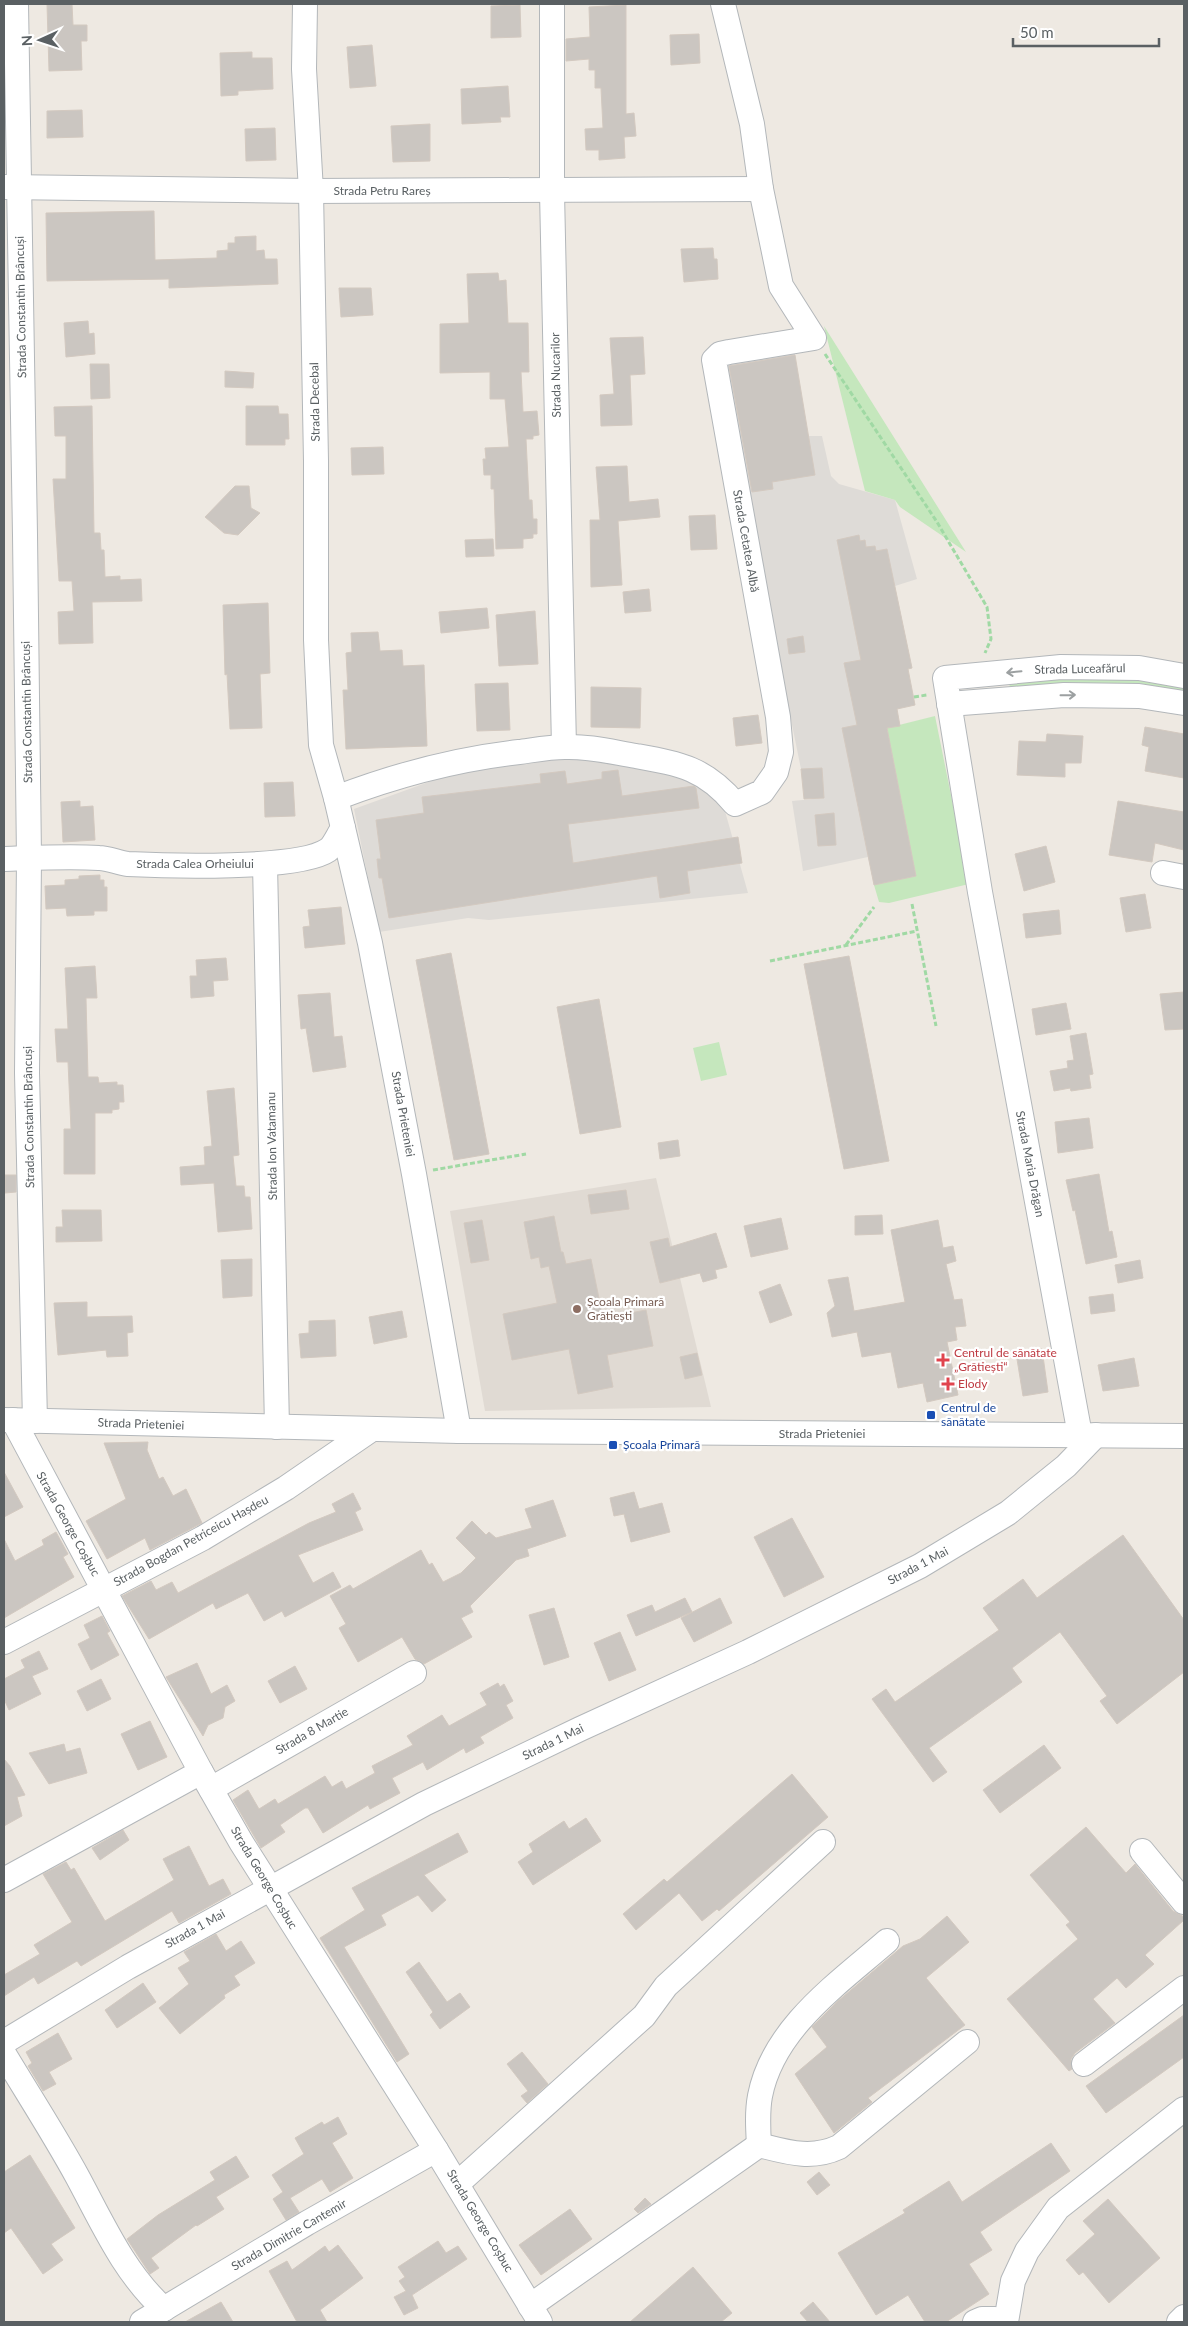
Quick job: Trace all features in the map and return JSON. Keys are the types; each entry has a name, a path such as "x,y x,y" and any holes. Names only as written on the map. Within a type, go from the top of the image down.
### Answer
{"street":[{"name":"Strada Constantin Brâncuși","path":"16,4 11,187 29,858 27,1072 17,1420"},
{"name":"Strada Decebal","path":"305,4 304,70 311,191 316,461 316,649 321,745 336,798"},
{"name":"Strada Nucarilor","path":"552,4 552,192 564,747"},
{"path":"723,4 752,124 761,189 781,286 814,338"},
{"name":"Strada Petru Rareș","path":"11,187 552,192 761,189"},
{"name":"Strada Cetatea Albă","path":"564,747 589,748 666,761 688,768 710,779 722,788 735,804 762,792 776,772 781,752 778,717 714,360 720,354 729,352 814,338"},
{"name":"Strada Luceafărul","path":"945,678 1061,667 1139,668 1184,676"},
{"name":"Strada Maria Drăgan","path":"945,678 980,892 1088,1435"},
{"path":"950,704 1064,695 1139,696 1184,703"},
{"path":"336,798 421,769 481,756 564,747"},
{"name":"Strada Prieteniei","path":"336,798 370,943 414,1174 459,1431"},
{"name":"Strada Calea Orheiului","path":"4,859 82,857 102,858 126,864 265,864 307,859 328,850 343,828"},
{"name":"Strada Ion Vatamanu","path":"265,864 277,1427"},
{"name":"Strada Prieteniei","path":"17,1420 459,1431 1184,1436"},
{"name":"Strada George Coșbuc","path":"17,1420 206,1781 268,1888 436,2150 535,2314"},
{"name":"Strada Bogdan Petriceicu Hașdeu","path":"4,1642 203,1538 286,1488 372,1429"},
{"name":"Strada 1 Mai","path":"4,2042 128,1966 424,1804 580,1729 748,1652 920,1566 1008,1513 1066,1466 1088,1435"},
{"name":"Strada 8 Martie","path":"4,1880 206,1781 414,1672"},
{"path":"457,2184 644,2016 666,1986 823,1842"},
{"path":"1142,1852 1184,1902"},
{"path":"759,2145 758,2116 761,2093 771,2065 786,2039 811,2008 887,1941"},
{"path":"1084,2064 1184,1988"},
{"path":"535,2314 759,2145 806,2155 828,2152 839,2147 967,2042"},
{"path":"4,2054 126,2264 138,2283 164,2309"},
{"path":"1006,2322 1013,2281 1027,2251 1058,2208 1184,2109"},
{"name":"Strada Dimitrie Cantemir","path":"142,2322 308,2223 436,2150"},
{"path":"1179,2322 1184,2317"},
{"path":"975,2322 982,2318 995,2319 999,2322"}],"path":[{"path":"814,338 937,522 987,607 991,639 988,649 983,656"},
{"path":"912,904 936,1026"},
{"path":"846,946 874,907"},
{"path":"770,961 917,931"},
{"path":"414,1174 526,1154"}],"shaded area":[{"path":"794,349 808,436 822,436 831,476 839,484 895,500 917,579 895,586 912,668 890,672 893,689 911,685 915,705 897,709 900,726 887,729 916,876 874,885 868,857 803,871 792,801 824,798 822,768 801,769 745,493 723,361"},
{"path":"558,758 607,760 680,773 723,804 748,893 489,920 468,918 379,932 354,809 448,775"},
{"name":"Școala Primară Grătiești","path":"656,1178 711,1407 485,1411 450,1211"}],"green space":[{"path":"824,326 966,552 900,507 895,500 865,491"},
{"path":"1108,676 1184,683 1184,693 1107,683 1010,690 1009,679"},
{"path":"935,716 969,884 889,903 879,902 874,885 916,876 887,728"},
{"path":"719,1042 727,1075 701,1081 693,1048"}],"building":[{"path":"47,4 72,4 73,25 87,25 87,41 81,41 82,70 49,71"},
{"path":"520,5 521,37 491,38 491,6"},
{"path":"626,5 626,114 634,113 636,136 624,137 625,158 599,160 599,150 586,150 585,129 603,128 601,88 595,88 595,70 589,70 589,59 566,61 566,39 590,37 589,7"},
{"path":"699,34 700,63 671,65 670,35"},
{"path":"372,45 376,86 350,88 347,47"},
{"path":"252,52 252,58 272,58 273,89 238,91 238,95 221,96 220,53"},
{"path":"508,86 510,117 500,117 501,122 462,124 461,89"},
{"path":"82,110 83,137 47,138 47,111"},
{"path":"430,124 430,161 393,162 391,126"},
{"path":"275,128 276,160 246,161 245,129"},
{"path":"154,211 155,260 217,258 217,251 228,250 228,243 235,243 235,237 256,236 256,251 264,250 265,259 277,259 278,284 169,288 169,279 47,281 46,213"},
{"path":"713,248 714,259 717,259 718,279 684,282 681,249"},
{"path":"498,273 499,281 506,280 508,323 528,323 529,372 521,372 523,412 537,411 539,435 533,436 533,439 526,439 529,500 532,500 533,519 537,519 537,534 533,534 533,538 523,539 523,548 496,549 494,489 491,489 491,475 484,475 483,459 486,459 485,448 509,447 505,399 490,399 490,372 440,373 440,324 469,323 467,274"},
{"path":"339,288 371,288 373,315 341,317"},
{"path":"88,321 89,334 94,333 95,354 66,357 64,323"},
{"path":"643,337 645,374 630,375 632,425 601,426 600,395 614,394 610,338"},
{"path":"795,355 815,475 772,482 773,489 752,492 729,366"},
{"path":"90,364 109,364 110,398 91,399"},
{"path":"225,371 254,373 253,388 225,387"},
{"path":"92,406 94,533 100,533 101,550 104,550 105,577 120,576 120,580 141,579 142,601 92,602 93,643 59,644 58,612 74,611 72,581 59,581 53,479 66,479 66,436 55,436 54,407"},
{"path":"246,406 278,406 279,414 288,414 289,439 285,439 285,445 246,445"},
{"path":"383,447 384,474 352,475 351,448"},
{"path":"627,466 629,502 658,499 660,517 618,521 622,585 591,587 590,520 600,520 596,467"},
{"path":"235,486 249,486 251,508 260,513 238,535 224,533 205,517"},
{"path":"715,515 717,549 691,550 689,516"},
{"path":"859,535 860,541 865,540 866,547 875,546 876,551 887,549 912,668 908,669 915,705 897,709 900,726 887,728 916,876 874,885 842,728 857,725 844,663 861,660 837,540"},
{"path":"493,539 494,556 466,557 465,540"},
{"path":"649,589 651,611 625,613 623,592"},
{"path":"268,603 270,673 260,674 262,728 230,729 227,674 225,675 223,605"},
{"path":"487,608 489,628 441,633 439,612"},
{"path":"535,611 538,664 499,666 496,615"},
{"path":"378,632 380,651 402,650 403,666 424,665 427,746 346,749 343,690 348,690 346,653 352,652 351,633"},
{"path":"803,636 805,652 789,654 787,639"},
{"path":"508,683 510,730 477,731 475,684"},
{"path":"591,687 641,688 640,728 591,727"},
{"path":"758,715 762,743 736,746 733,718"},
{"path":"1145,727 1184,734 1184,778 1145,771 1149,747 1142,745"},
{"path":"1047,734 1083,736 1081,763 1065,763 1065,777 1017,775 1019,741 1046,742"},
{"path":"822,768 824,798 804,799 801,769"},
{"path":"618,770 622,796 694,786 696,788 699,808 568,824 573,863 738,837 742,863 687,871 690,893 660,898 657,876 389,918 382,878 379,878 377,859 381,859 376,820 424,813 422,797 541,783 540,774 565,771 567,784 602,779 602,772"},
{"path":"293,782 295,816 265,817 264,783"},
{"path":"80,801 80,807 93,806 95,840 63,842 61,802"},
{"path":"1118,801 1184,812 1184,850 1155,843 1152,862 1109,855"},
{"path":"834,813 836,845 818,846 815,815"},
{"path":"1046,846 1055,882 1024,891 1015,854"},
{"path":"100,875 100,880 104,880 104,887 107,887 107,911 94,911 94,915 67,916 66,908 46,909 45,886 65,885 65,880 79,879 79,876"},
{"path":"1145,894 1151,928 1126,932 1120,898"},
{"path":"341,907 345,944 305,948 303,927 310,926 308,910"},
{"path":"1059,910 1061,934 1026,938 1023,914"},
{"path":"451,953 489,1154 454,1160 416,960"},
{"path":"849,956 889,1161 844,1169 804,964"},
{"path":"226,958 228,980 213,981 214,996 191,998 190,976 197,976 196,960"},
{"path":"95,966 97,998 86,998 88,1077 98,1077 99,1083 117,1082 117,1085 123,1085 124,1102 119,1102 119,1109 112,1110 112,1113 95,1113 95,1174 64,1174 64,1129 71,1129 68,1062 57,1062 55,1029 68,1029 65,968"},
{"path":"1184,992 1184,1029 1165,1030 1160,994"},
{"path":"330,993 334,1037 342,1036 346,1067 313,1072 306,1028 301,1029 298,995"},
{"path":"599,999 621,1127 580,1134 557,1007"},
{"path":"1066,1003 1071,1029 1036,1035 1032,1009"},
{"path":"1086,1033 1093,1074 1089,1075 1091,1088 1071,1091 1070,1088 1054,1091 1050,1071 1068,1068 1067,1061 1074,1060 1070,1036"},
{"path":"234,1088 239,1155 233,1156 236,1186 244,1186 245,1197 250,1197 252,1229 218,1232 214,1183 181,1185 180,1167 205,1165 204,1147 212,1146 207,1091"},
{"path":"1089,1118 1093,1148 1058,1153 1055,1122"},
{"path":"678,1140 680,1156 660,1159 658,1143"},
{"path":"1099,1174 1109,1232 1112,1231 1117,1257 1086,1264 1075,1210 1073,1211 1066,1180"},
{"path":"5,1175 16,1175 16,1192 5,1193"},
{"path":"626,1190 629,1209 591,1214 588,1195"},
{"path":"62,1210 101,1210 102,1241 56,1242 56,1227 63,1227"},
{"path":"882,1215 883,1234 855,1235 855,1216"},
{"path":"554,1216 561,1252 563,1252 566,1264 591,1259 603,1318 646,1310 653,1346 607,1355 613,1387 578,1394 569,1349 512,1360 503,1314 557,1303 549,1266 541,1268 539,1257 531,1259 524,1222"},
{"path":"781,1218 788,1249 751,1257 744,1226"},
{"path":"482,1220 489,1260 471,1263 464,1223"},
{"path":"938,1220 943,1248 953,1246 956,1261 946,1264 954,1300 962,1299 966,1326 955,1327 957,1340 947,1342 958,1395 927,1402 923,1383 898,1388 891,1352 862,1357 857,1332 832,1337 827,1313 835,1306 828,1280 848,1277 854,1311 905,1302 891,1230"},
{"path":"716,1233 727,1267 715,1270 717,1278 703,1282 700,1273 660,1283 650,1242 668,1238 670,1247"},
{"path":"252,1259 252,1296 223,1298 221,1260"},
{"path":"1140,1260 1143,1278 1118,1283 1115,1265"},
{"path":"780,1284 792,1315 770,1323 759,1292"},
{"path":"1113,1294 1115,1311 1091,1314 1089,1297"},
{"path":"87,1302 87,1317 132,1316 133,1332 127,1333 128,1356 107,1357 106,1350 58,1355 54,1303"},
{"path":"402,1311 407,1337 374,1344 369,1317"},
{"path":"335,1320 336,1356 301,1358 299,1334 309,1333 309,1321"},
{"path":"1042,1349 1048,1392 1023,1396 1016,1353"},
{"path":"697,1353 702,1375 685,1379 680,1357"},
{"path":"1134,1358 1139,1386 1103,1391 1098,1365"},
{"path":"148,1442 147,1450 159,1479 163,1477 173,1496 186,1489 202,1523 150,1550 145,1538 107,1559 86,1521 126,1499 104,1443"},
{"path":"4,1472 23,1507 4,1517"},
{"path":"634,1492 639,1509 662,1503 670,1532 631,1542 624,1514 614,1516 610,1498"},
{"path":"353,1493 361,1509 355,1512 363,1530 298,1555 313,1583 333,1572 341,1587 285,1617 282,1611 264,1621 248,1593 216,1609 213,1603 149,1639 122,1596 151,1581 156,1590 172,1582 178,1593 309,1523 336,1512 332,1504"},
{"path":"553,1500 566,1536 527,1549 529,1556 516,1560 470,1606 473,1612 461,1618 472,1637 424,1664 415,1659 402,1637 358,1662 339,1628 346,1624 330,1596 350,1585 353,1589 421,1550 429,1565 432,1563 443,1582 461,1573 476,1558 456,1538 472,1521 486,1535 489,1532 496,1538 532,1528 525,1509"},
{"path":"792,1518 824,1577 784,1597 754,1537"},
{"path":"56,1532 68,1554 63,1557 74,1577 4,1618 4,1539 15,1561 44,1545 42,1540"},
{"path":"1123,1535 1184,1620 1184,1672 1117,1724 1100,1701 1107,1696 1060,1632 1012,1668 1022,1682 929,1748 947,1772 933,1782 872,1699 886,1689 895,1702 999,1630 983,1608 1023,1579 1037,1598"},
{"path":"685,1598 692,1612 636,1636 627,1615 652,1605 655,1612"},
{"path":"720,1598 732,1623 694,1642 681,1618"},
{"path":"554,1608 569,1657 544,1665 529,1615"},
{"path":"102,1616 110,1631 107,1633 119,1655 91,1670 78,1644 90,1638 84,1625"},
{"path":"620,1632 636,1670 609,1681 594,1643"},
{"path":"39,1651 48,1669 32,1676 41,1694 9,1710 4,1699 4,1679 25,1668 21,1660"},
{"path":"197,1663 211,1694 227,1685 235,1701 225,1707 223,1718 208,1725 203,1736 166,1677"},
{"path":"295,1666 307,1689 280,1703 268,1681"},
{"path":"101,1679 111,1699 87,1711 77,1691"},
{"path":"498,1683 500,1687 504,1684 513,1701 506,1705 513,1718 480,1737 484,1743 466,1753 464,1748 427,1770 423,1762 392,1778 400,1793 370,1809 368,1805 323,1833 308,1808 305,1808 280,1825 285,1832 261,1848 233,1800 248,1790 259,1809 275,1799 278,1804 325,1776 332,1787 342,1781 346,1789 375,1773 372,1766 413,1745 407,1736 442,1715 449,1726 487,1705 480,1693"},
{"path":"150,1721 167,1757 138,1770 121,1734"},
{"path":"64,1744 66,1752 80,1748 87,1773 49,1784 29,1753"},
{"path":"1044,1745 1061,1768 1000,1813 983,1790"},
{"path":"4,1759 10,1766 25,1795 17,1797 22,1816 4,1826"},
{"path":"792,1774 828,1817 719,1911 717,1909 702,1921 679,1893 636,1930 623,1914 664,1879 667,1882"},
{"path":"586,1818 601,1841 533,1885 518,1862 533,1852 529,1844 564,1821 569,1829"},
{"path":"1086,1827 1126,1873 1135,1864 1173,1911 1184,1917 1184,1920 1145,1955 1154,1964 1126,1988 1117,1978 1093,1999 1115,2023 1075,2053 1071,2059 1072,2069 1069,2071 1007,1999 1078,1939 1066,1925 1070,1922 1030,1875"},
{"path":"123,1830 129,1840 100,1860 92,1848"},
{"path":"458,1833 468,1852 424,1875 446,1900 432,1912 418,1895 381,1915 386,1925 344,1947 409,2054 397,2062 320,1938 365,1910 352,1888"},
{"path":"189,1846 209,1886 223,1879 231,1894 179,1923 172,1911 81,1966 77,1961 38,1984 34,1977 4,1996 4,1975 40,1954 34,1945 72,1922 43,1874 66,1862 71,1870 74,1868 105,1921 174,1880 163,1859"},
{"path":"947,1916 969,1942 926,1978 965,2025 868,2098 872,2102 834,2133 795,2074 827,2047 812,2027 838,2001 903,1946 920,1939"},
{"path":"216,1934 226,1951 241,1941 255,1963 234,1976 240,1985 224,1995 225,1998 180,2034 159,2008 189,1984 178,1968 190,1961 184,1952"},
{"path":"419,1962 447,2002 460,1993 470,2007 440,2029 430,2015 433,2012 406,1972"},
{"path":"143,1983 156,2002 117,2028 105,2010"},
{"path":"1184,2015 1184,2057 1106,2113 1086,2086"},
{"path":"58,2033 72,2059 49,2072 56,2084 43,2091 28,2066 32,2063 26,2052"},
{"path":"522,2052 548,2084 527,2103 521,2096 528,2091 507,2064"},
{"path":"338,2117 347,2134 332,2143 353,2178 330,2192 322,2179 290,2198 299,2212 286,2220 273,2199 283,2192 272,2175 304,2154 295,2138 322,2122 324,2125"},
{"path":"1051,2143 1070,2171 980,2232 992,2250 969,2264 989,2294 946,2322 925,2322 908,2295 876,2315 838,2253 905,2213 903,2210 949,2181 962,2202"},
{"path":"30,2155 75,2228 51,2244 63,2260 43,2274 11,2228 4,2233 4,2172"},
{"path":"236,2156 249,2177 216,2197 224,2209 196,2225 151,2258 159,2268 150,2274 127,2239 158,2215 215,2180 210,2172"},
{"path":"819,2172 830,2185 817,2195 807,2182"},
{"path":"645,2198 651,2204 638,2213 634,2209"},
{"path":"1108,2199 1160,2258 1109,2303 1083,2272 1079,2275 1066,2260 1095,2234 1083,2221"},
{"path":"570,2209 592,2239 541,2275 519,2245"},
{"path":"438,2241 446,2253 458,2246 467,2259 412,2295 418,2308 404,2315 394,2297 406,2291 399,2281 405,2277 398,2267"},
{"path":"338,2245 363,2278 320,2310 327,2322 297,2322 269,2271 287,2261 292,2270 325,2246 329,2252"},
{"path":"693,2267 732,2313 721,2322 630,2322"},
{"path":"221,2302 233,2322 185,2322"},
{"path":"813,2302 830,2322 808,2322 800,2313"}],"place":[{"name":"Școala Primară Grătiești","path":"577,1309"},
{"name":"Centrul de sănătate „Grătiești“","path":"943,1360"},
{"name":"Elody","path":"948,1384"},
{"name":"Centrul de sănătate","path":"931,1415"},
{"name":"Școala Primară","path":"613,1445"}]}
